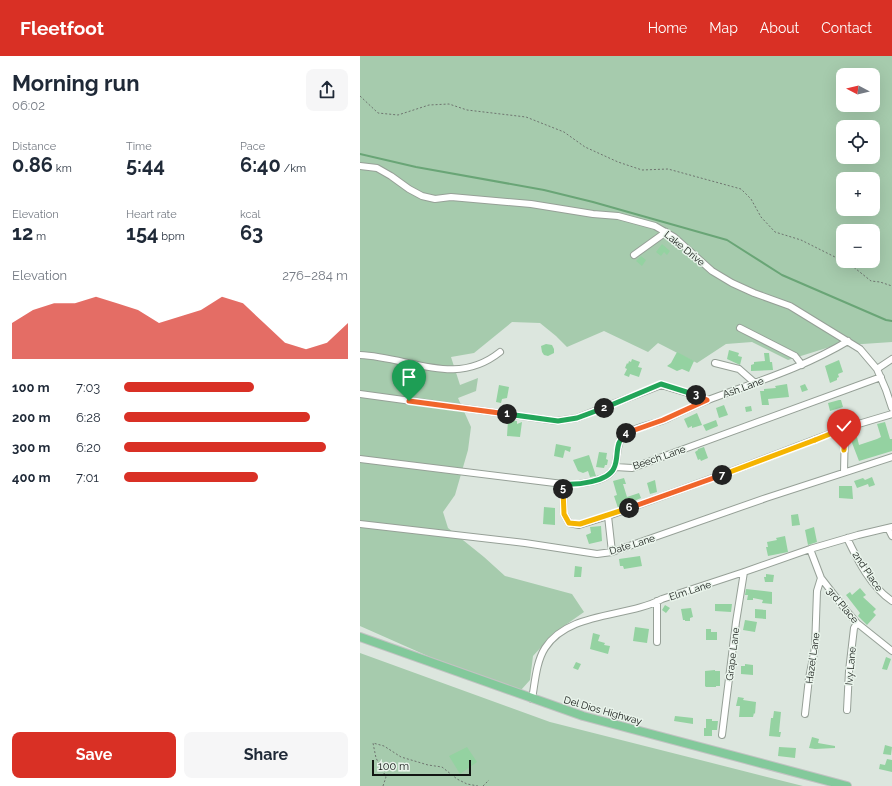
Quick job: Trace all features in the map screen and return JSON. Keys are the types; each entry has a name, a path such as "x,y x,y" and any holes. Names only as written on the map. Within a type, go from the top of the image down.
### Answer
{"main road":[{"name":"Del Dios Highway","path":"360,637 583,716 847,786"}],"street":[{"name":"Lake Drive","path":"360,166 378,168 409,190 422,196 435,199 451,197 517,202 593,214 618,216 655,226 674,237 712,270 732,283 790,306 860,349 877,369 892,408"},
{"path":"634,255 666,232"},
{"path":"740,328 795,356 802,365"},
{"name":"Ash Lane","path":"615,467 619,443 626,433 663,420 707,400 802,365 829,353 848,341"},
{"path":"360,355 383,358 435,369 451,370 484,363 500,352"},
{"path":"877,369 892,359"},
{"path":"715,363 739,369 755,383"},
{"name":"Beech Lane","path":"615,467 632,468 881,377"},
{"path":"360,394 558,421 577,418 661,384 707,400"},
{"path":"563,484 564,514 569,523 580,524 608,516 845,428 892,414"},
{"path":"844,472 845,428"},
{"name":"Date Lane","path":"360,524 525,543 596,554 612,552 892,456"},
{"path":"360,459 572,485 598,480 611,473 615,467"},
{"path":"608,516 612,552"},
{"path":"890,528 892,536"},
{"name":"Elm Lane","path":"532,699 539,664 545,649 558,634 572,626 653,604 657,601 810,549 847,538 890,528"},
{"name":"2nd Place","path":"847,538 857,559 875,586 892,601"},
{"name":"3rd Place","path":"810,549 821,578 857,623 892,650"},
{"name":"Grape Lane","path":"722,735 736,622 744,572"},
{"name":"Hazel Lane","path":"805,714 809,678 815,648 818,591 821,578"},
{"path":"657,601 657,642"},
{"name":"Ivy Lane","path":"847,710 849,671 854,628 857,623"}],"path":[{"path":"360,96 378,113 398,115 429,105 449,104 467,110 526,117 564,132 585,147 618,162 642,170 668,169 741,189 751,199 761,217 775,232 801,240 850,265 871,281 892,286"},
{"path":"383,786 386,777 376,758 373,743 384,746 401,757 428,765 442,767 457,779 467,784 478,786"},
{"path":"483,786 489,780"}],"green space":[{"path":"360,56 892,56 892,342 833,346 788,360 752,342 726,344 697,363 658,343 648,352 604,331 567,347 540,323 512,322 474,353 451,357 460,385 478,378 476,391 458,398 471,427 468,450 455,495 443,512 448,528 505,576 572,594 584,612 554,633 533,656 530,680 521,690 430,657 360,626"},
{"path":"360,653 550,722 803,786 360,786"}],"building":[{"path":"662,244 670,251 667,255 664,252 661,256 656,252"},
{"path":"641,256 646,260 642,266 636,261"},
{"path":"546,344 552,345 554,349 554,353 548,356 544,355 541,346"},
{"path":"729,350 739,353 738,356 742,357 740,365 727,359"},
{"path":"677,352 694,361 689,372 682,369 677,371 667,366 671,363"},
{"path":"764,353 769,353 773,370 751,371 751,365 754,364 754,362 765,361"},
{"path":"632,359 640,362 638,367 642,368 639,377 630,374 629,377 624,375 627,369 625,368 627,363 628,364 629,361 631,362"},
{"path":"839,360 843,372 838,374 839,377 837,380 830,383 825,366"},
{"path":"787,384 789,397 768,399 769,405 762,405 760,391"},
{"path":"805,384 808,390 802,392 800,386"},
{"path":"499,385 509,387 507,398 502,399 501,403 496,402"},
{"path":"841,400 843,407 830,411 828,403"},
{"path":"724,405 728,415 719,418 716,408"},
{"path":"751,406 752,411 746,412 745,407"},
{"path":"854,412 857,420 832,428 830,421"},
{"path":"697,413 702,425 688,428 684,419"},
{"path":"508,420 517,421 517,424 522,422 520,437 507,436"},
{"path":"716,420 718,426 706,431 703,425"},
{"path":"885,422 890,439 892,439 892,451 859,461 849,435 856,433 859,445 877,439 881,437 877,424"},
{"path":"556,444 571,447 570,452 565,450 563,458 554,456"},
{"path":"704,447 708,458 701,461 700,459 698,460 695,452"},
{"path":"599,452 607,453 607,465 605,465 604,468 596,467"},
{"path":"589,455 596,476 590,477 588,471 583,473 578,471 573,460"},
{"path":"872,477 875,485 869,487 868,484 857,488 854,481 863,478 865,480"},
{"path":"624,478 626,484 623,484 627,497 639,493 641,498 618,508 614,496 617,495 613,481"},
{"path":"655,480 657,492 650,494 647,483"},
{"path":"839,486 852,486 853,499 839,498"},
{"path":"544,507 555,508 555,525 543,524"},
{"path":"798,514 800,525 792,526 791,515"},
{"path":"601,526 602,541 589,544 586,535 591,533 590,527"},
{"path":"814,527 817,542 808,545 805,530"},
{"path":"785,536 788,552 768,556 766,547 768,547 767,542 777,540 776,538"},
{"path":"640,556 642,566 624,569 623,566 620,566 619,559"},
{"path":"575,566 582,567 581,577 574,577"},
{"path":"766,574 774,575 773,582 765,582 764,577 766,577"},
{"path":"860,588 866,595 863,597 876,609 873,612 876,615 867,625 858,616 860,613 846,595 850,592 852,595"},
{"path":"746,589 772,592 772,604 762,603 763,600 753,598 753,600 747,600 748,595 745,595"},
{"path":"715,604 732,604 731,612 715,611"},
{"path":"665,605 670,608 666,613 662,610"},
{"path":"691,608 693,617 690,618 690,621 683,620 681,609"},
{"path":"755,609 766,610 766,619 755,618"},
{"path":"745,620 757,622 755,632 743,630"},
{"path":"635,627 649,629 647,643 633,641"},
{"path":"706,629 711,629 711,632 717,632 717,640 706,640"},
{"path":"593,633 600,635 598,641 605,643 604,645 610,646 608,654 590,649"},
{"path":"886,657 891,659 887,670 882,669"},
{"path":"576,662 581,664 578,670 573,668"},
{"path":"745,664 753,665 753,675 741,674 741,666 745,666"},
{"path":"705,671 720,671 720,686 706,687"},
{"path":"738,697 744,698 743,700 756,702 755,714 754,713 753,717 739,717 740,706 736,706"},
{"path":"774,711 781,712 780,737 769,736 771,718 773,718"},
{"path":"675,716 693,718 693,724 674,721"},
{"path":"706,719 718,721 717,730 712,730 712,736 704,736"},
{"path":"812,737 819,739 818,743 835,746 835,748 809,748"},
{"path":"885,745 892,747 891,755 883,754"},
{"path":"467,747 477,762 460,774 449,756"},
{"path":"779,747 796,748 795,758 778,756"},
{"path":"887,759 892,760 892,772 879,769 880,764 885,765"}],"waterway":[{"path":"360,154 416,167 544,190 593,202 727,240 782,275 886,320 892,321"}],"route":[{"path":"409,401 558,421 577,418 661,384 707,400 663,420 626,433 619,443 615,467 611,473 605,477 598,480 572,485 563,484 564,514 569,523 580,524 608,516 845,428 844,450"}]}
